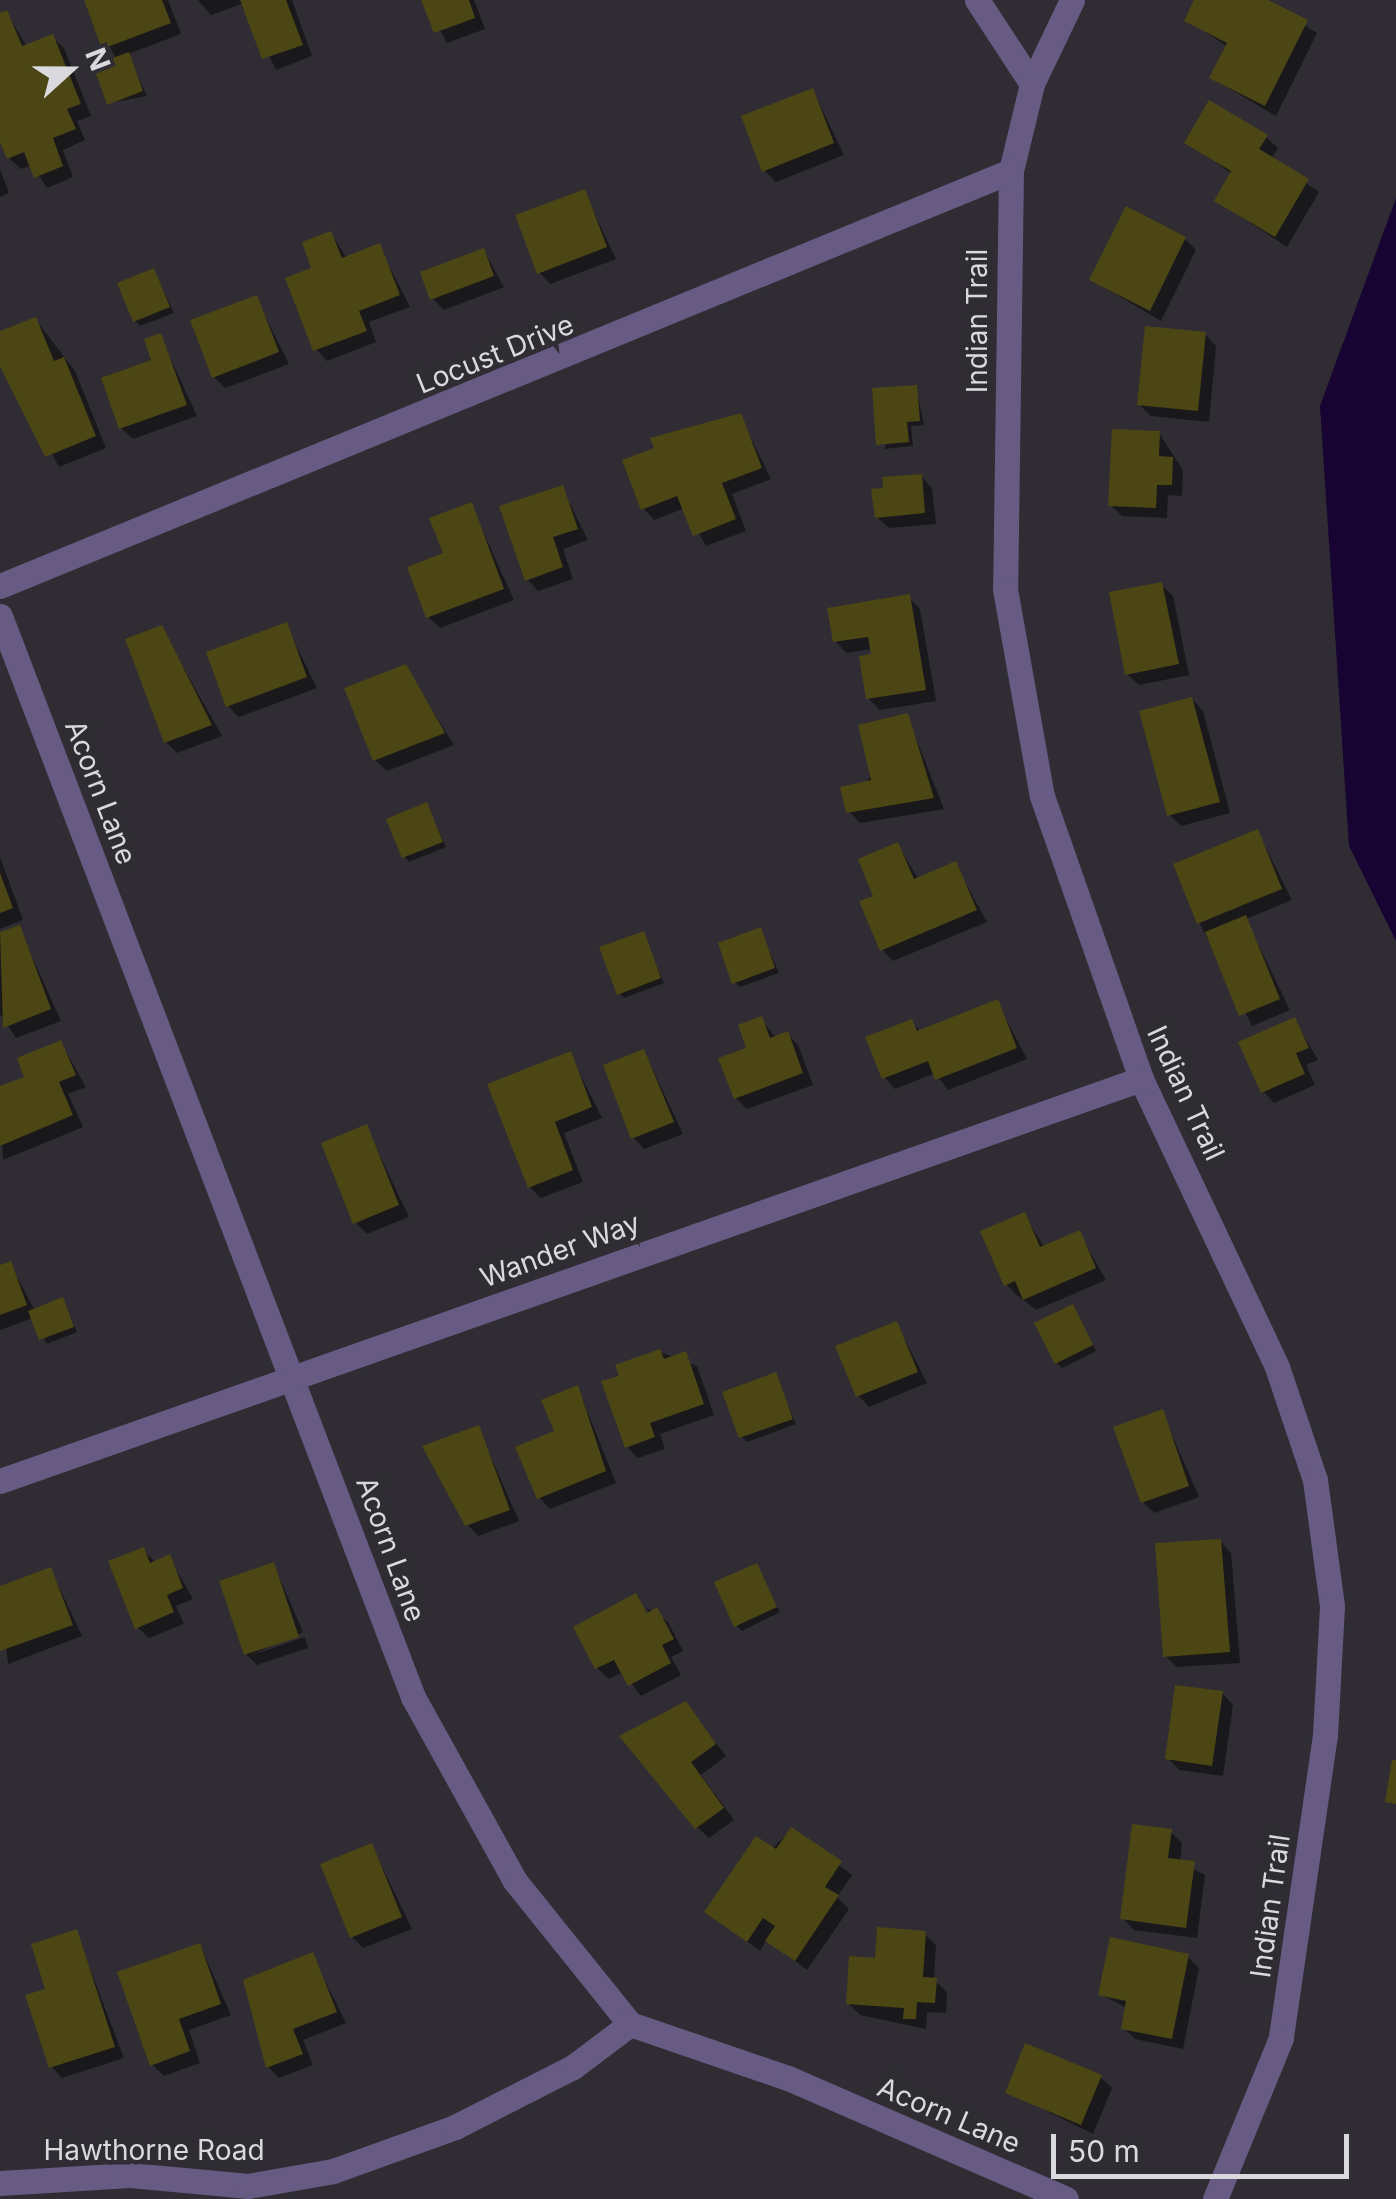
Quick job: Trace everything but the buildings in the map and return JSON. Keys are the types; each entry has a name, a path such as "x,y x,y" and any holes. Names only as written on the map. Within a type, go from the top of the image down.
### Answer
{"street":[{"path":"977,0 1032,84"},
{"name":"Indian Trail","path":"1072,0 1032,84 1011,171 1006,589 1042,796 1141,1079 1276,1367 1316,1480 1332,1606 1325,1734 1281,2038 1215,2199"},
{"name":"Locust Drive","path":"0,586 1011,171"},
{"name":"Acorn Lane","path":"0,616 296,1376 413,1696 515,1881 630,2024 788,2078 1066,2199"},
{"name":"Wander Way","path":"0,1481 1141,1079"},
{"name":"Hawthorne Road","path":"0,2183 130,2175 248,2186 333,2171 456,2126 572,2067 630,2024"}],"shaded area":[{"path":"1396,198 1396,941 1349,846 1320,406"}]}
